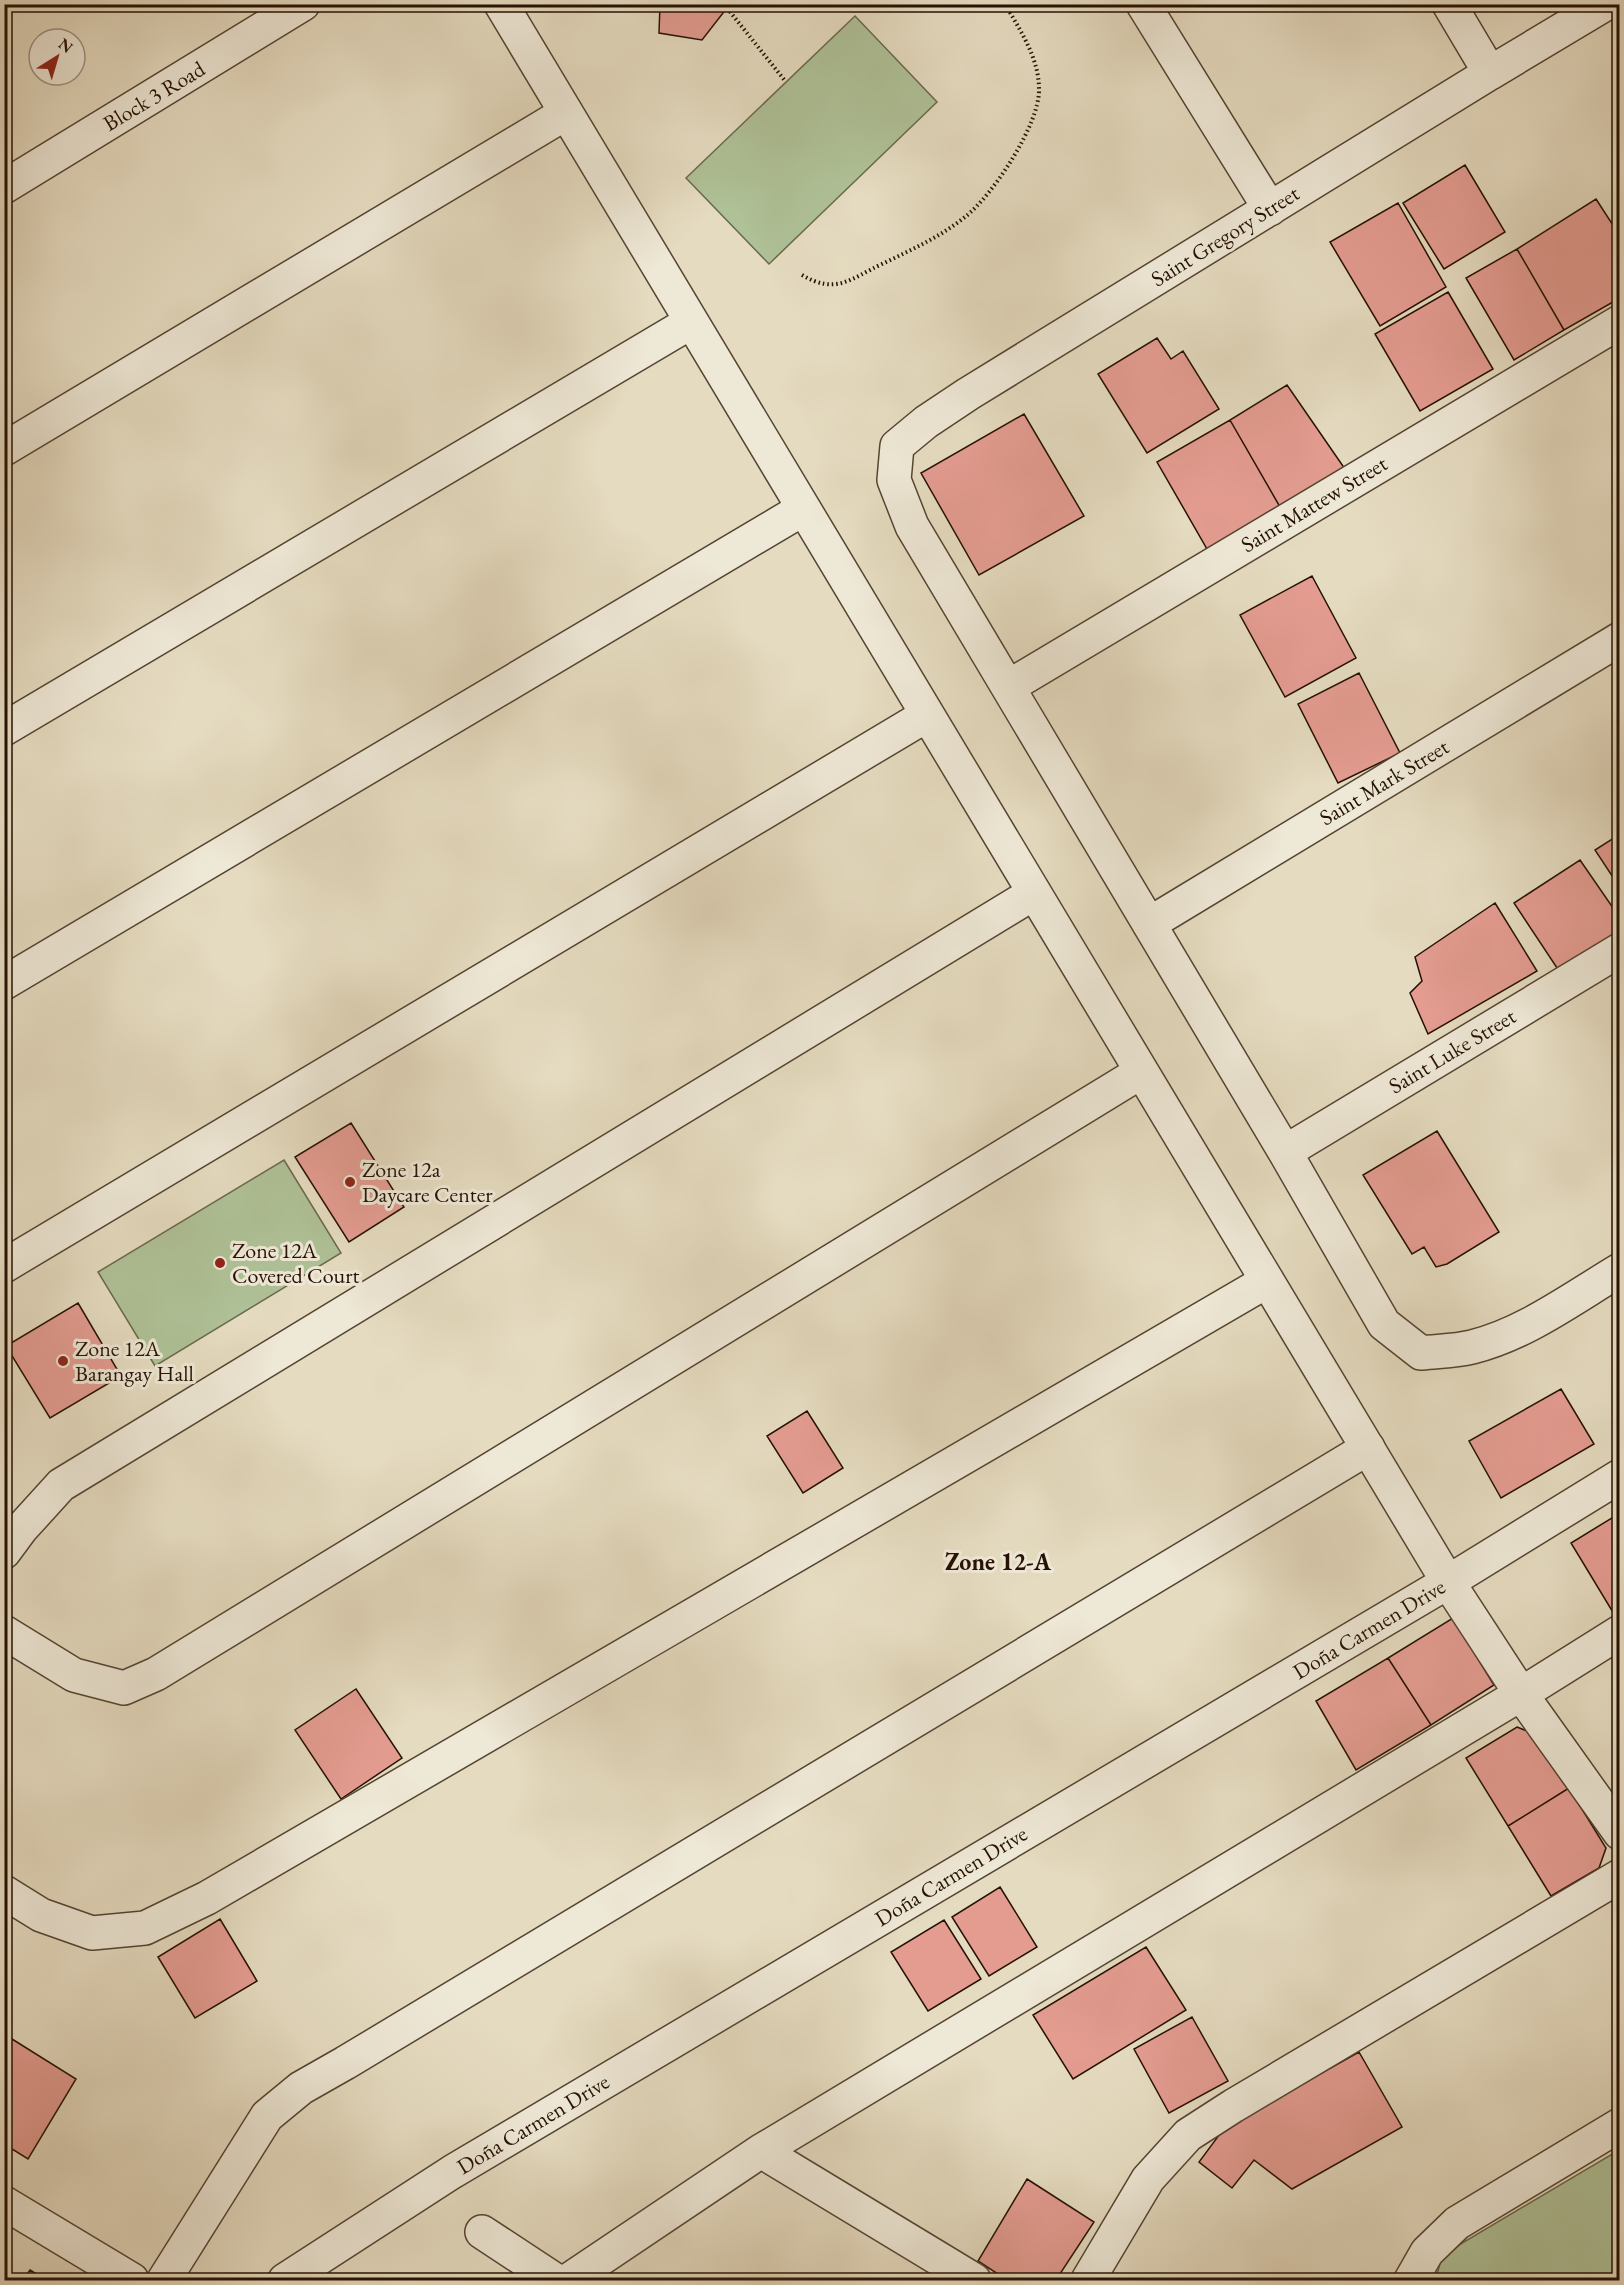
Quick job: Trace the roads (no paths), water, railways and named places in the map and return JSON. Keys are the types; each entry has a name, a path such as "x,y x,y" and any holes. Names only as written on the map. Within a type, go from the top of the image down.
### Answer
{"street":[{"name":"Block 3 Road","path":"4,187 303,4"},
{"path":"501,4 1448,1582 1521,1694 1620,1833"},
{"path":"1143,4 1270,209"},
{"path":"1449,4 1490,73"},
{"name":"Saint Gregory Street","path":"1008,687 912,526 894,480 897,446 926,422 968,394 1605,4"},
{"path":"4,449 566,113"},
{"path":"4,729 692,322"},
{"name":"Saint Mattew Street","path":"1008,687 1620,322"},
{"path":"4,983 803,509"},
{"name":"Saint Mark Street","path":"1149,924 1620,639"},
{"path":"1008,687 1285,1152 1384,1324 1421,1353 1471,1347 1507,1335 1620,1270"},
{"path":"4,1266 927,715"},
{"path":"4,1552 21,1529 61,1485 1034,894"},
{"name":"Saint Luke Street","path":"1285,1152 1620,950"},
{"path":"4,1632 74,1675 124,1688 156,1674 1141,1072"},
{"path":"4,1892 41,1915 92,1934 145,1928 207,1898 1267,1281"},
{"path":"164,2280 267,2116 301,2088 1368,1448"},
{"name":"Doña Carmen Drive","path":"285,2280 463,2166 1448,1582 1620,1476"},
{"path":"569,2280 761,2151 1521,1694 1620,1632"},
{"path":"1088,2280 1148,2179 1188,2135 1620,1876"},
{"path":"1411,2280 1427,2252 1457,2223 1620,2125"},
{"path":"761,2151 974,2280"},
{"path":"4,2203 132,2280"},
{"path":"482,2232 555,2280"}],"place":[{"name":"Zone 12a Daycare Center","path":"350,1182"},
{"name":"Zone 12A Covered Court","path":"220,1263"},
{"name":"Zone 12A Barangay Hall","path":"63,1361"}],"district":[{"name":"Zone 12-A","path":"998,1561"}]}
